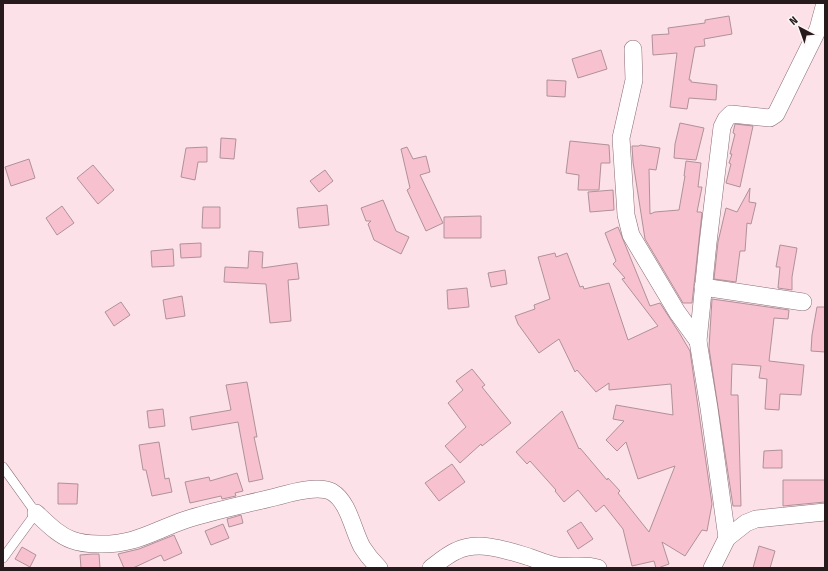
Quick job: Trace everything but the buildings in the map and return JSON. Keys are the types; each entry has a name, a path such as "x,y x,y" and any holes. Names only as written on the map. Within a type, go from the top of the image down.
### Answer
{"street":[{"path":"727,538 698,341 722,127 726,119 731,114 770,118 776,114 821,30 825,3"},
{"path":"632,49 634,80 621,138 626,215 631,235 677,312 698,341"},
{"path":"703,287 802,302"},
{"path":"36,513 60,534 72,540 92,544 114,544 136,540 186,520 288,493 311,490 330,491 338,496 344,505 362,547 370,559 380,568"},
{"path":"712,568 727,538 746,523 756,520 825,512"},
{"path":"431,568 458,550 488,546 508,550 558,566 589,565 598,568"}],"lane":[{"path":"3,467 36,513 3,558"}]}
